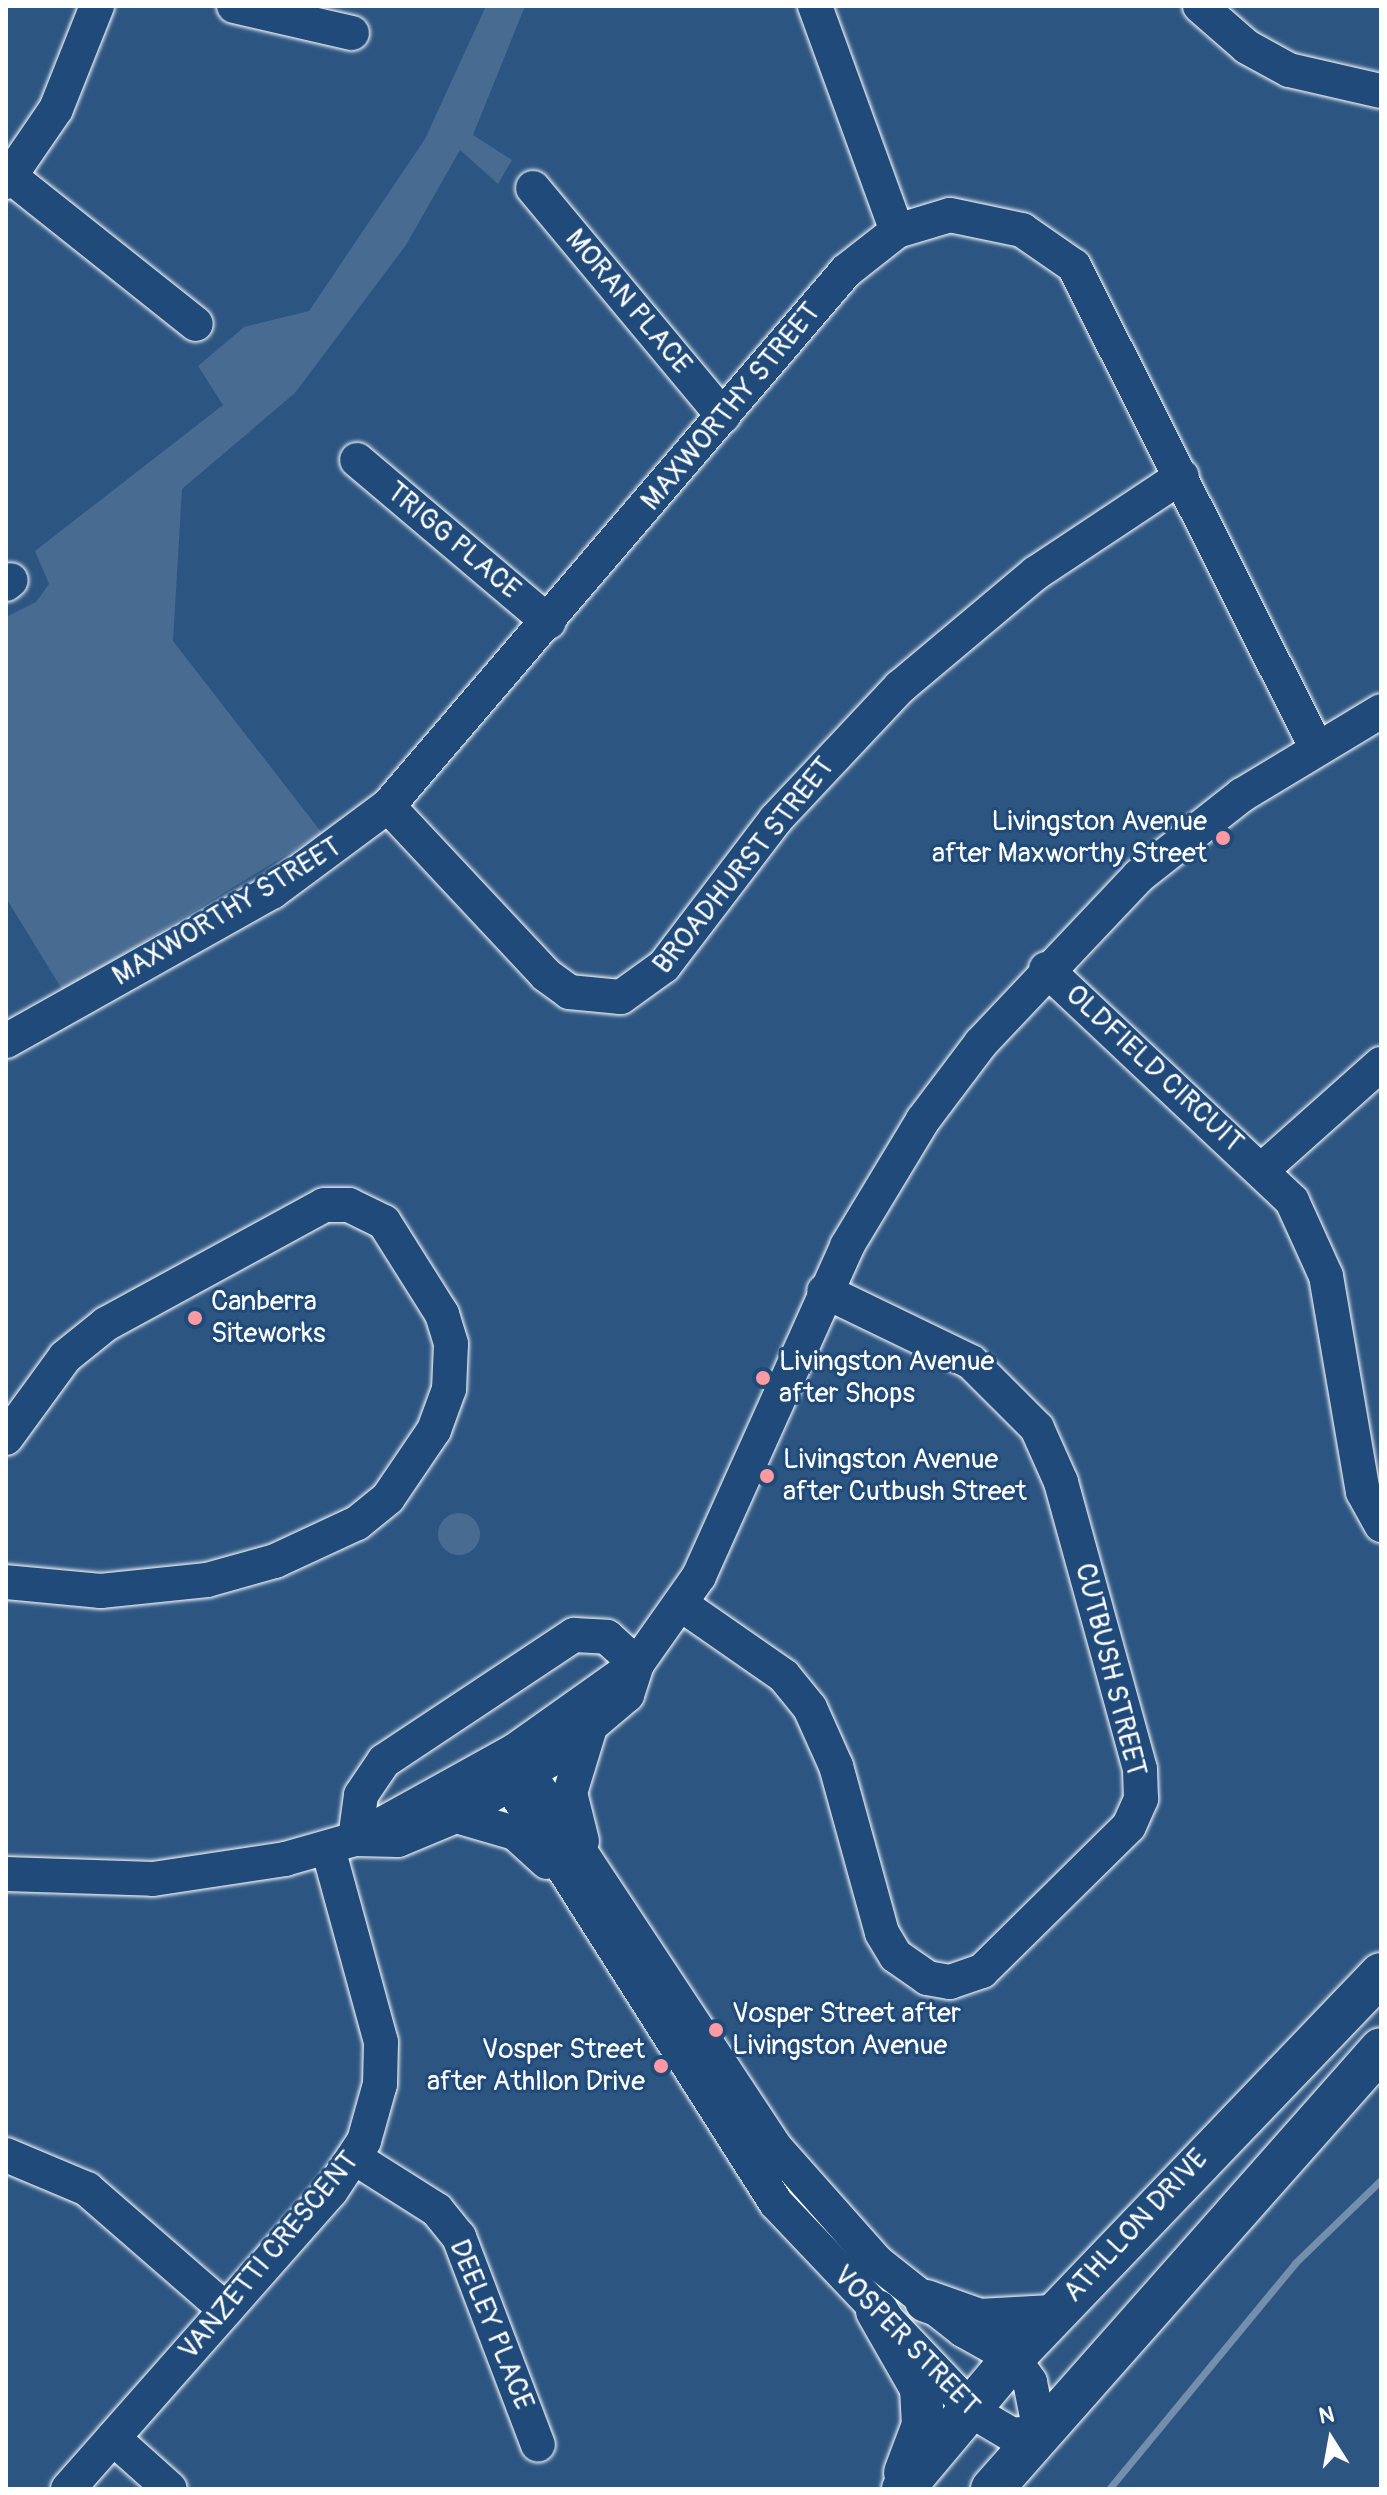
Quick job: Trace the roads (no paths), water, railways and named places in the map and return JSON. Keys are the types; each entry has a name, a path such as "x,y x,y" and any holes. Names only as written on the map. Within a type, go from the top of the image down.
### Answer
{"main road":[{"name":"ATHLLON DRIVE","path":"901,2489 1052,2316 1288,2065 1381,1974"},
{"path":"992,2489 1381,2049"},
{"path":"926,2301 979,2320 1052,2316"},
{"path":"877,2311 921,2388 923,2425 901,2489"}],"street":[{"path":"97,6 56,109 8,180 196,324"},
{"path":"234,6 352,33"},
{"path":"815,6 897,231"},
{"path":"1200,6 1247,47 1289,70 1381,91"},
{"name":"MORAN PLACE","path":"533,188 723,416"},
{"name":"MAXWORTHY STREET","path":"6,1041 272,892 388,806 549,622 846,271 897,231 968,216 1022,230 1061,251 1097,302 1316,747"},
{"name":"TRIGG PLACE","path":"357,460 549,622"},
{"name":"BROADHURST STREET","path":"388,806 546,975 573,993 621,997 664,966 776,819 900,687 1036,573 1182,476"},
{"path":"6,1874 153,1879 341,1843 398,1840 456,1816 637,1664 682,1605 729,1515 824,1291 923,1120 1046,969 1150,867 1316,747 1381,711"},
{"name":"OLDFIELD CIRCUIT","path":"1046,969 1263,1169 1312,1235 1326,1276 1363,1492 1381,1525"},
{"name":"OLDFIELD CIRCUIT","path":"1263,1169 1381,1064"},
{"path":"6,1438 56,1367 106,1324 324,1205 349,1205 384,1222 435,1300 451,1344 449,1389 434,1430 388,1498 357,1523 275,1561 207,1580 101,1591 6,1582"},
{"name":"CUTBUSH STREET","path":"682,1605 784,1676 810,1708 836,1766 882,1933 896,1956 927,1978 950,1982 982,1971 1129,1826 1141,1799 1140,1769 1047,1445 986,1372 824,1291"},
{"path":"341,1843 361,1795 384,1761 574,1635 607,1637 637,1664"},
{"path":"341,1843 512,1769 589,1730 627,1695 637,1664"},
{"path":"589,1730 570,1793 593,1866"},
{"name":"VOSPER STREET","path":"512,1769 593,1866 775,2147 848,2234 926,2301 1013,2358 1030,2382 1040,2432 1012,2435 970,2408 776,2203 576,1896 512,1769"},
{"path":"456,1816 515,1833 576,1896"},
{"name":"VANZETTI CRESCENT","path":"68,2489 355,2158 376,2104 381,2042 341,1843"},
{"path":"6,2155 87,2189 226,2310"},
{"name":"DEELEY PLACE","path":"355,2158 437,2210 459,2237 538,2445"},
{"path":"113,2438 170,2489"}],"waterway":[{"path":"1109,2489 1295,2263 1381,2180"}],"place":[{"name":"Livingston Avenue after Maxworthy Street","path":"1223,838"},
{"name":"Canberra Siteworks","path":"195,1318"},
{"name":"Livingston Avenue after Shops","path":"763,1378"},
{"name":"Livingston Avenue after Cutbush Street","path":"767,1476"},
{"name":"Vosper Street after Livingston Avenue","path":"716,2030"},
{"name":"Vosper Street after Athllon Drive","path":"661,2066"}]}
